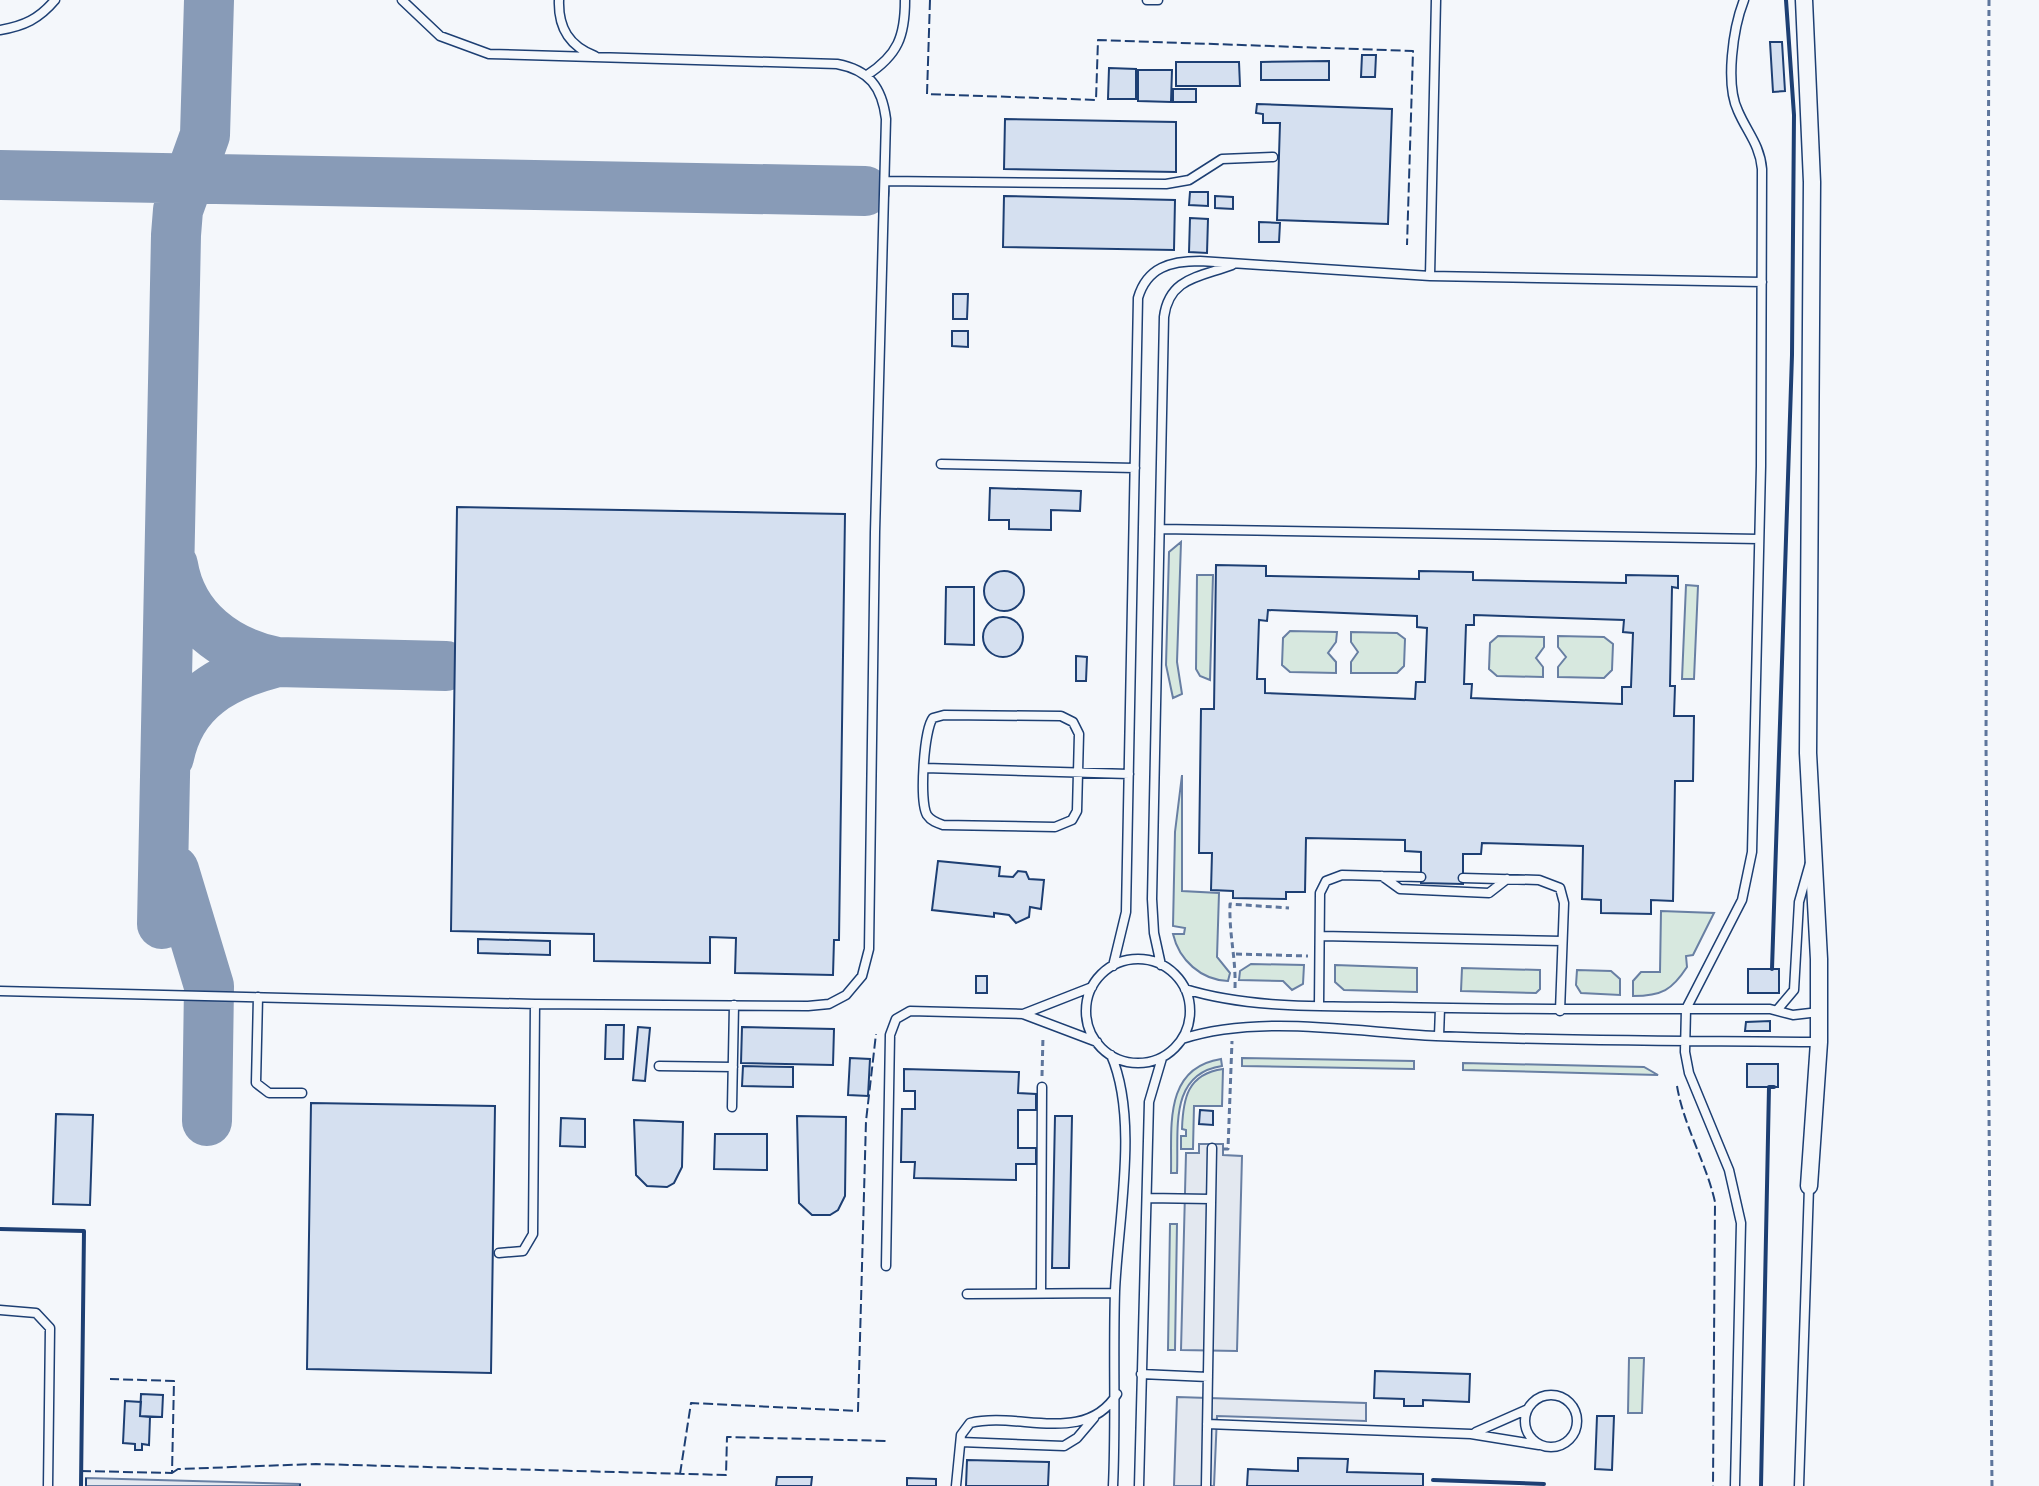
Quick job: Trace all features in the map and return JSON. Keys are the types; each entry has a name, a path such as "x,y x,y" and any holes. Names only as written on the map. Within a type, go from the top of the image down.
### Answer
{"street":[{"path":"1804,0 1812,182 1808,753 1819,933 1819,1042 1809,1186"}],"lane":[{"path":"0,30 31,21 55,0"},
{"path":"0,991 535,1004 829,1004 856,985 867,962 885,181 884,100 867,75 853,67 821,62 607,60 506,56 472,50 440,36 402,0"},
{"path":"559,0 560,19 569,40 588,54 607,60"},
{"path":"867,75 893,54 901,40 905,0"},
{"path":"1147,0 1158,0"},
{"path":"1430,276 1436,0"},
{"path":"1735,1486 1741,1223 1729,1170 1689,1073 1685,1041 1686,1009 1735,916 1750,868 1762,282 1761,157 1734,97 1732,38 1744,0"},
{"path":"885,181 1166,184 1189,180 1222,159 1273,157"},
{"path":"1113,966 1126,912 1138,298 1144,281 1157,269 1175,262 1430,276 1762,282"},
{"path":"1182,1039 1190,1009 1185,989 1161,965 1154,933 1152,899 1165,308 1172,292 1184,281 1233,265"},
{"path":"941,464 1135,468"},
{"path":"1160,529 1759,539"},
{"path":"938,716 1061,716 1077,728 1078,772 1077,811 1068,824 943,825 932,820 925,808 926,732 930,722 938,716"},
{"path":"925,768 1129,774"},
{"path":"1778,1009 1794,990 1799,902 1813,855"},
{"path":"1319,1005 1320,893 1326,881 1336,875 1421,877"},
{"path":"1382,876 1400,889 1489,893 1507,879"},
{"path":"1463,878 1546,881 1560,888 1564,897 1560,1011"},
{"path":"1321,936 1562,941"},
{"path":"1023,1014 1093,987 1113,966 1132,960 1161,965"},
{"path":"1093,987 1087,1016 1097,1042"},
{"path":"1185,989 1234,1000 1319,1005 1560,1011 1778,1009 1793,1015 1819,1012"},
{"path":"258,997 256,1083 269,1093 302,1093"},
{"path":"499,1253 523,1251 533,1234 535,1004"},
{"path":"732,1107 734,1005"},
{"path":"1439,1036 1440,1008"},
{"path":"886,1266 892,1026 902,1014 910,1011 1023,1014 1097,1042 1111,1055 1121,1079 1125,1118 1115,1293 1117,1393 1113,1486"},
{"path":"1139,1486 1149,1102 1162,1058 1182,1039 1233,1028 1439,1036 1819,1042"},
{"path":"1111,1055 1141,1063 1162,1058"},
{"path":"659,1066 733,1067"},
{"path":"1041,1292 1042,1087"},
{"path":"1206,1486 1212,1148"},
{"path":"1799,1486 1809,1186"},
{"path":"1147,1198 1211,1199"},
{"path":"967,1294 1115,1293"},
{"path":"0,1310 36,1313 50,1328 48,1486"},
{"path":"1141,1374 1208,1377"},
{"path":"961,1442 1064,1446 1077,1438 1117,1393"},
{"path":"1207,1424 1471,1434 1539,1445 1563,1445 1574,1434 1577,1418 1570,1403 1556,1395 1539,1398 1528,1409 1471,1434"},
{"path":"1528,1409 1525,1425 1539,1445"},
{"path":"956,1486 961,1442 967,1425 974,1421 1077,1423 1095,1417"}],"path":[{"path":"1989,0 1986,742 1992,1486"},
{"path":"1234,1000 1236,954 1229,940 1230,904 1289,908"},
{"path":"1236,954 1320,957"},
{"path":"1042,1087 1043,1020"},
{"path":"1212,1148 1228,1149 1233,1028"}],"shaded area":[{"path":"1181,542 1177,662 1182,694 1173,698 1166,665 1169,552"},
{"path":"1197,575 1213,575 1210,680 1200,676 1196,669"},
{"path":"1686,585 1698,586 1694,679 1682,679"},
{"path":"1290,631 1337,632 1336,642 1328,653 1336,662 1336,673 1290,672 1282,665 1283,638"},
{"path":"1351,632 1397,633 1405,639 1404,666 1397,673 1351,673 1351,662 1358,652 1351,642"},
{"path":"1498,636 1544,637 1544,647 1536,658 1543,667 1543,677 1497,676 1489,669 1490,643"},
{"path":"1558,636 1604,637 1613,644 1612,670 1604,678 1558,677 1558,667 1566,657 1558,647"},
{"path":"1182,775 1182,891 1219,893 1217,957 1230,973 1228,981 1200,973 1180,952 1173,934 1184,934 1185,928 1173,926 1175,832"},
{"path":"1661,911 1714,913 1693,955 1686,956 1687,967 1676,981 1659,993 1633,996 1633,981 1641,972 1660,972"},
{"path":"1251,964 1304,965 1303,984 1292,990 1283,981 1239,980 1240,971"},
{"path":"1335,965 1417,968 1417,992 1344,990 1335,982"},
{"path":"1462,968 1540,970 1540,989 1536,993 1461,991"},
{"path":"1577,970 1611,971 1620,979 1620,995 1581,993 1576,985"},
{"path":"1242,1058 1414,1061 1414,1069 1242,1066"},
{"path":"1221,1059 1222,1066 1205,1071 1192,1080 1185,1092 1178,1123 1177,1173 1171,1173 1172,1119 1180,1087 1189,1074 1202,1065"},
{"path":"1463,1063 1644,1067 1658,1075 1463,1070"},
{"path":"1223,1069 1222,1106 1194,1106 1193,1149 1181,1149 1181,1136 1186,1136 1186,1130 1182,1129 1189,1090 1202,1076"},
{"path":"1199,1144 1223,1144 1223,1155 1242,1156 1237,1351 1181,1350 1186,1153 1199,1153"},
{"path":"1170,1224 1177,1224 1175,1350 1168,1350"},
{"path":"1629,1358 1644,1358 1642,1413 1628,1413"},
{"path":"1177,1397 1366,1403 1366,1421 1217,1416 1214,1486 1174,1486"},
{"path":"86,1478 300,1484 300,1486 86,1486"}],"building":[{"path":"1770,42 1782,42 1785,91 1773,92"},
{"path":"1362,55 1376,55 1375,77 1361,77"},
{"path":"1329,61 1329,80 1261,80 1261,62"},
{"path":"1176,62 1239,62 1240,86 1176,86"},
{"path":"1109,68 1136,69 1136,99 1108,99"},
{"path":"1138,70 1172,70 1171,102 1138,101"},
{"path":"1173,89 1196,89 1196,102 1173,102"},
{"path":"1257,104 1392,109 1388,224 1277,220 1280,123 1263,123 1263,114 1256,113"},
{"path":"1005,119 1176,122 1176,172 1004,169"},
{"path":"1190,192 1208,192 1208,206 1189,205"},
{"path":"1004,196 1175,200 1174,250 1003,247"},
{"path":"1215,196 1233,197 1233,209 1215,208"},
{"path":"1190,218 1208,219 1207,253 1189,252"},
{"path":"1259,222 1280,223 1279,242 1259,242"},
{"path":"953,294 968,294 967,319 953,319"},
{"path":"952,331 968,331 968,347 952,346"},
{"path":"990,488 1081,491 1080,511 1051,510 1051,530 1009,529 1009,520 989,520"},
{"path":"457,507 845,514 839,940 834,940 833,975 735,973 736,938 710,937 710,963 594,961 594,934 451,931"},
{"path":"1216,565 1266,566 1266,576 1419,579 1419,571 1473,572 1473,580 1626,583 1626,575 1678,576 1678,588 1672,587 1670,686 1675,686 1674,716 1694,716 1693,781 1675,781 1673,901 1651,900 1651,914 1601,913 1601,900 1582,899 1583,846 1482,843 1481,854 1463,854 1463,884 1421,883 1421,852 1405,851 1405,840 1306,838 1305,892 1286,892 1286,899 1233,898 1233,891 1211,890 1212,853 1199,853 1201,709 1214,709","holes":["1268,610 1417,616 1417,627 1427,628 1425,682 1416,682 1415,699 1265,693 1265,679 1257,679 1259,620 1267,621","1474,615 1624,620 1623,632 1633,633 1631,687 1622,687 1622,704 1471,698 1472,684 1464,684 1466,625 1474,625"]},
{"path":"1004,571 1018,577 1024,591 1018,605 1004,611 990,605 984,591 990,577"},
{"path":"946,587 974,587 974,645 945,644"},
{"path":"1003,617 1017,623 1023,637 1017,651 1003,657 989,651 983,637 989,623"},
{"path":"1076,656 1087,657 1086,681 1076,681"},
{"path":"938,861 1000,867 999,876 1013,877 1018,871 1026,872 1029,879 1044,880 1041,909 1030,907 1029,917 1016,923 1009,915 994,913 994,917 932,910"},
{"path":"478,939 550,941 550,955 478,953"},
{"path":"1748,969 1779,969 1779,993 1748,993"},
{"path":"976,976 987,976 987,993 976,993"},
{"path":"1770,1021 1770,1031 1745,1031 1746,1022"},
{"path":"606,1025 624,1025 623,1059 605,1059"},
{"path":"638,1027 650,1028 645,1081 633,1080"},
{"path":"742,1027 834,1029 833,1065 741,1063"},
{"path":"850,1058 870,1059 868,1096 848,1095"},
{"path":"1747,1064 1778,1064 1778,1087 1747,1087"},
{"path":"743,1066 793,1067 793,1087 742,1086"},
{"path":"904,1069 1019,1072 1018,1093 1036,1094 1036,1110 1018,1110 1018,1148 1036,1148 1036,1164 1016,1164 1016,1180 914,1178 915,1162 901,1162 902,1109 915,1109 915,1091 904,1091"},
{"path":"311,1103 495,1106 491,1373 307,1369"},
{"path":"1200,1110 1213,1111 1213,1125 1199,1124"},
{"path":"56,1114 93,1115 90,1205 53,1204"},
{"path":"797,1116 846,1117 845,1196 838,1210 830,1215 812,1215 799,1203"},
{"path":"1055,1116 1072,1116 1069,1268 1052,1268"},
{"path":"561,1118 585,1119 585,1147 560,1146"},
{"path":"634,1120 683,1122 682,1167 674,1183 667,1187 647,1186 636,1175"},
{"path":"715,1134 767,1134 767,1170 714,1169"},
{"path":"1375,1371 1470,1374 1469,1402 1423,1400 1423,1406 1404,1406 1404,1399 1374,1398"},
{"path":"141,1394 163,1395 162,1417 140,1416"},
{"path":"125,1401 141,1402 140,1416 150,1417 149,1445 142,1444 142,1450 135,1450 135,1444 123,1443"},
{"path":"1597,1416 1614,1416 1612,1470 1595,1469"},
{"path":"1298,1458 1348,1459 1347,1472 1423,1474 1423,1486 1247,1486 1248,1469 1298,1471"},
{"path":"967,1460 1049,1462 1048,1486 966,1486"},
{"path":"777,1477 812,1477 811,1486 776,1486"},
{"path":"907,1478 936,1479 936,1486 907,1486"}],"taxiway":[{"path":"162,924 176,235 178,210 205,135 209,0"},
{"path":"0,175 865,191"},
{"path":"173,565 178,585 197,617 224,641 259,657 277,662 446,666"},
{"path":"169,757 183,719 194,705 239,674 277,662"},
{"path":"174,870 209,986 207,1121"}],"fence":[{"path":"930,0 927,94 1096,100 1098,40 1413,51 1407,245"},
{"path":"680,1474 691,1403 858,1411 866,1121 876,1034"},
{"path":"1677,1086 1715,1202 1713,1486"},
{"path":"81,1471 172,1473 174,1381 110,1379"},
{"path":"172,1473 178,1469 316,1464 726,1475 727,1437 889,1441"},
{"path":"86,1478 86,1486"}],"wall":[{"path":"1772,969 1792,355 1794,115 1786,0"},
{"path":"1761,1486 1769,1087 1774,1087"},
{"path":"0,1229 84,1231 81,1486"},
{"path":"1433,1480 1544,1484"}]}
